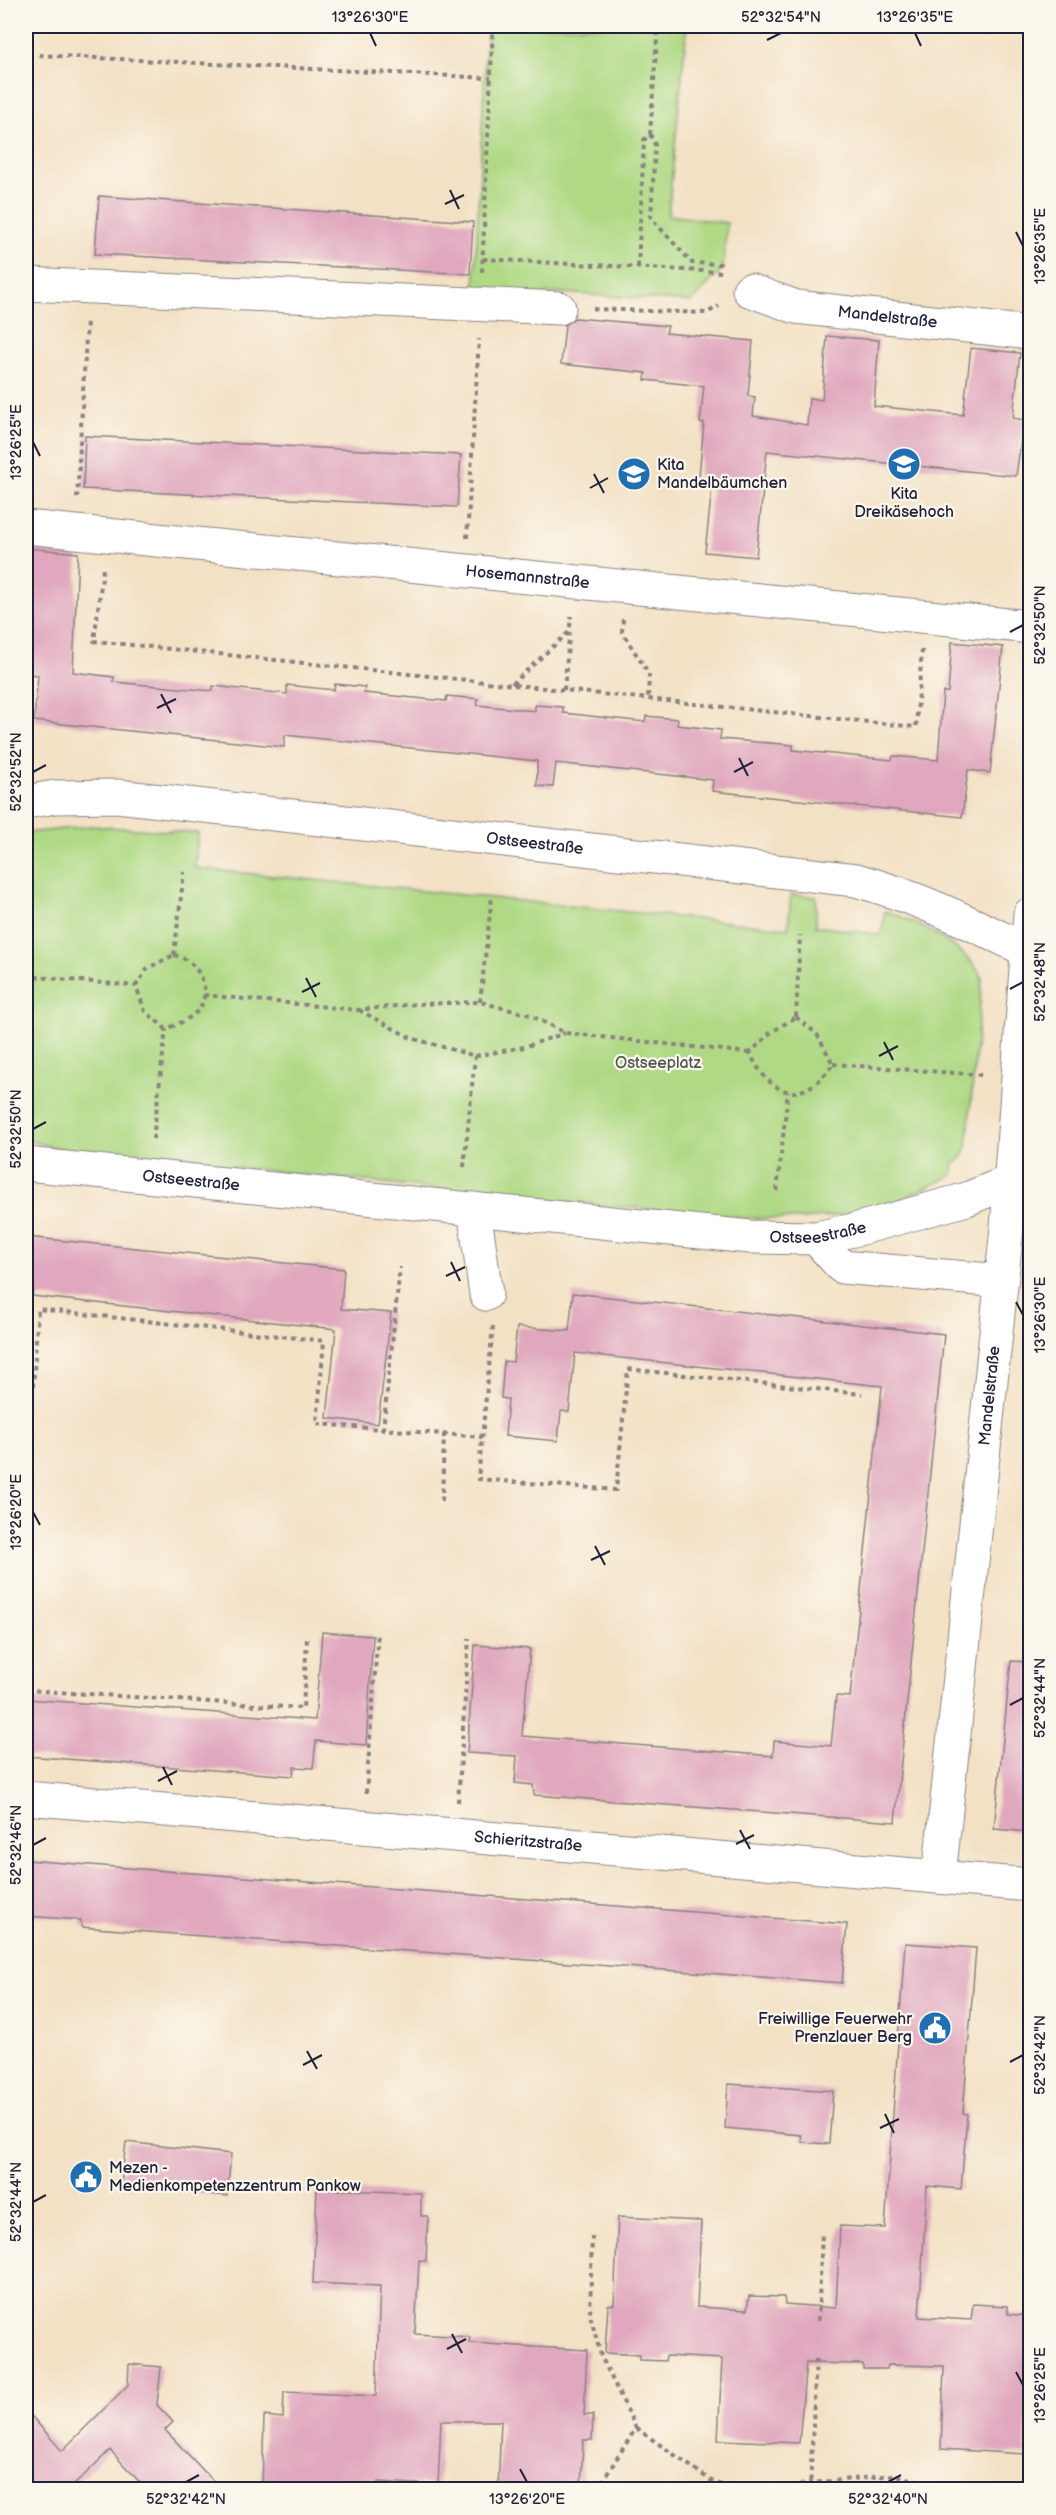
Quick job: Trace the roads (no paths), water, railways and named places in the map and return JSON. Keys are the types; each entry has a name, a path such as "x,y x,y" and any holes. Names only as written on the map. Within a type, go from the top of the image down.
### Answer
{"street":[{"path":"26,284 559,308"},
{"name":"Mandelstraße","path":"748,290 796,307 1030,333"},
{"name":"Hosemannstraße","path":"26,527 1030,627"},
{"name":"Ostseestraße","path":"26,802 55,797 117,796 856,880 897,891 941,908 1028,951"},
{"name":"Mandelstraße","path":"939,1876 1001,1281 1021,1176 1030,914"},
{"name":"Ostseestraße","path":"26,1164 750,1237 816,1238 967,1199 1021,1176"},
{"path":"474,1209 489,1309"},
{"path":"816,1238 843,1267 1001,1281"},
{"name":"Schieritzstraße","path":"26,1798 1030,1885"}],"place":[{"name":"Kita Dreikäsehoch","path":"904,464"},
{"name":"Kita Mandelbäumchen","path":"634,474"},
{"name":"Freiwillige Feuerwehr Prenzlauer Berg","path":"935,2028"},
{"name":"Mezen - Medienkompetenzzentrum Pankow","path":"86,2177"}],"park label":[{"name":"Ostseeplatz","path":"658,1063"}]}
